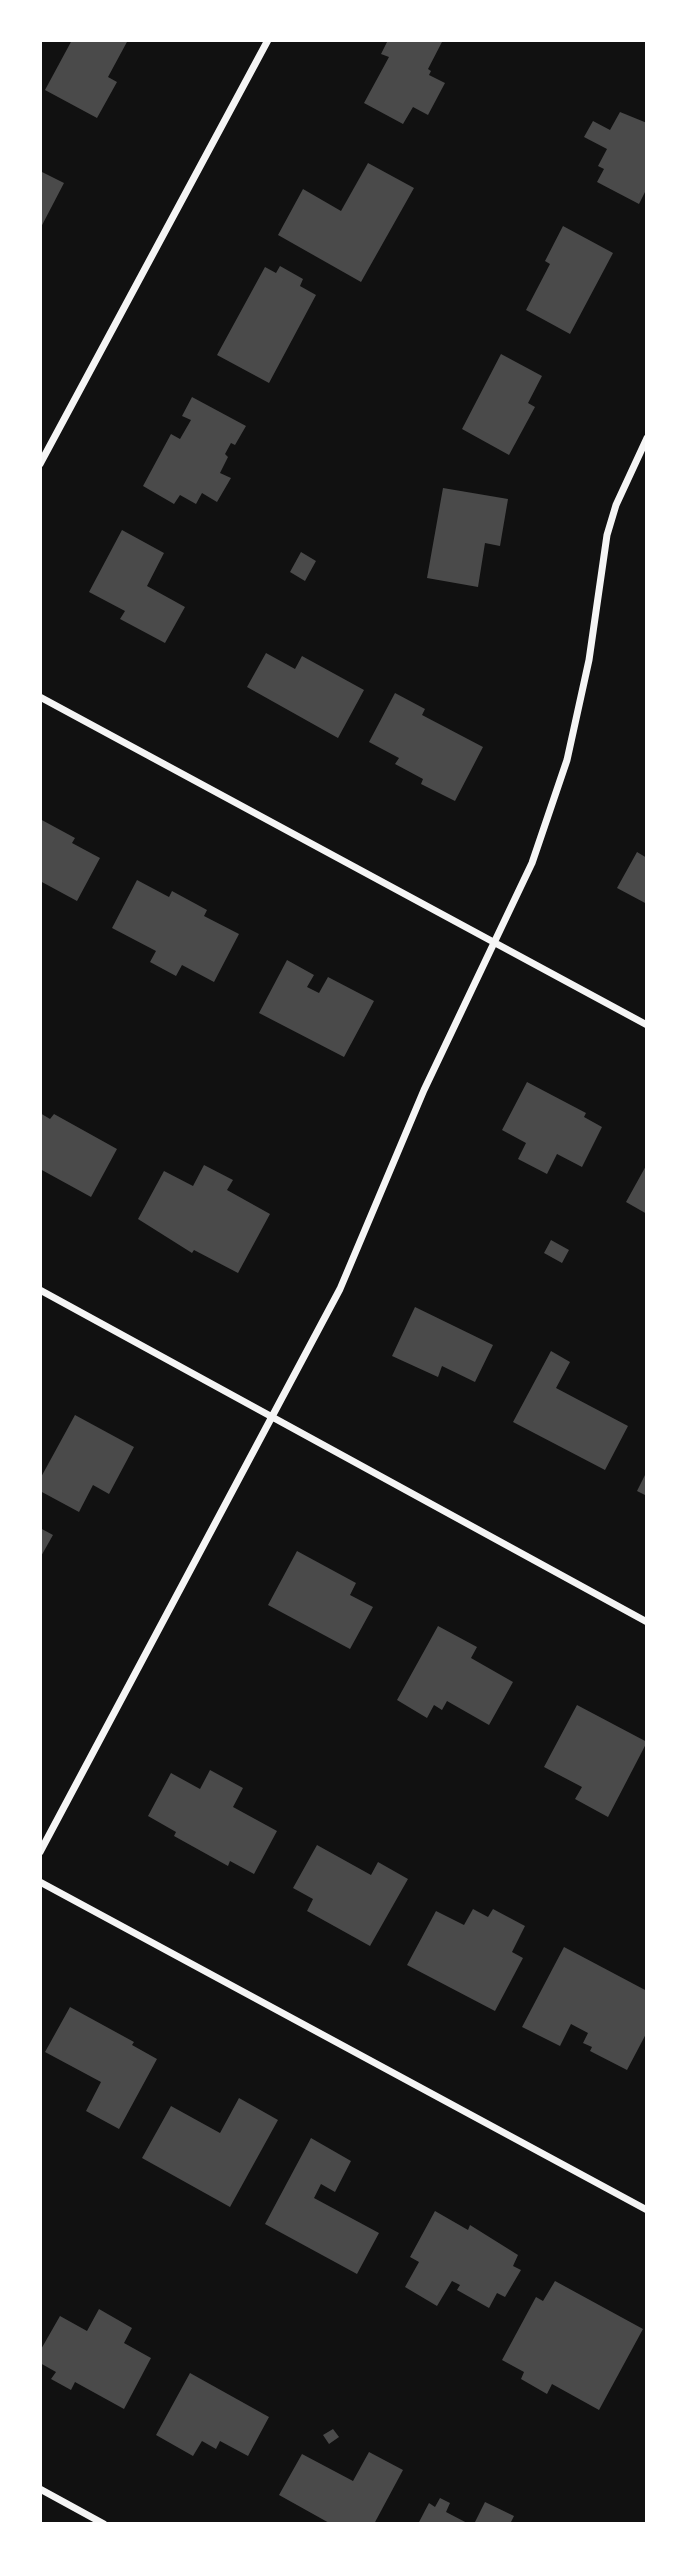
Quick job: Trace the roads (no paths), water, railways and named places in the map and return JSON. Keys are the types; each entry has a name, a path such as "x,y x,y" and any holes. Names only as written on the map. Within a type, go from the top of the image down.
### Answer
{"street":[{"path":"40,464 268,40"},
{"path":"40,1852 340,1289 424,1090 532,863 567,760 589,660 607,536 616,505 647,438"},
{"path":"40,697 647,1025"},
{"path":"40,1290 647,1622"},
{"path":"40,1882 647,2210"},
{"path":"40,2489 104,2524"}]}
